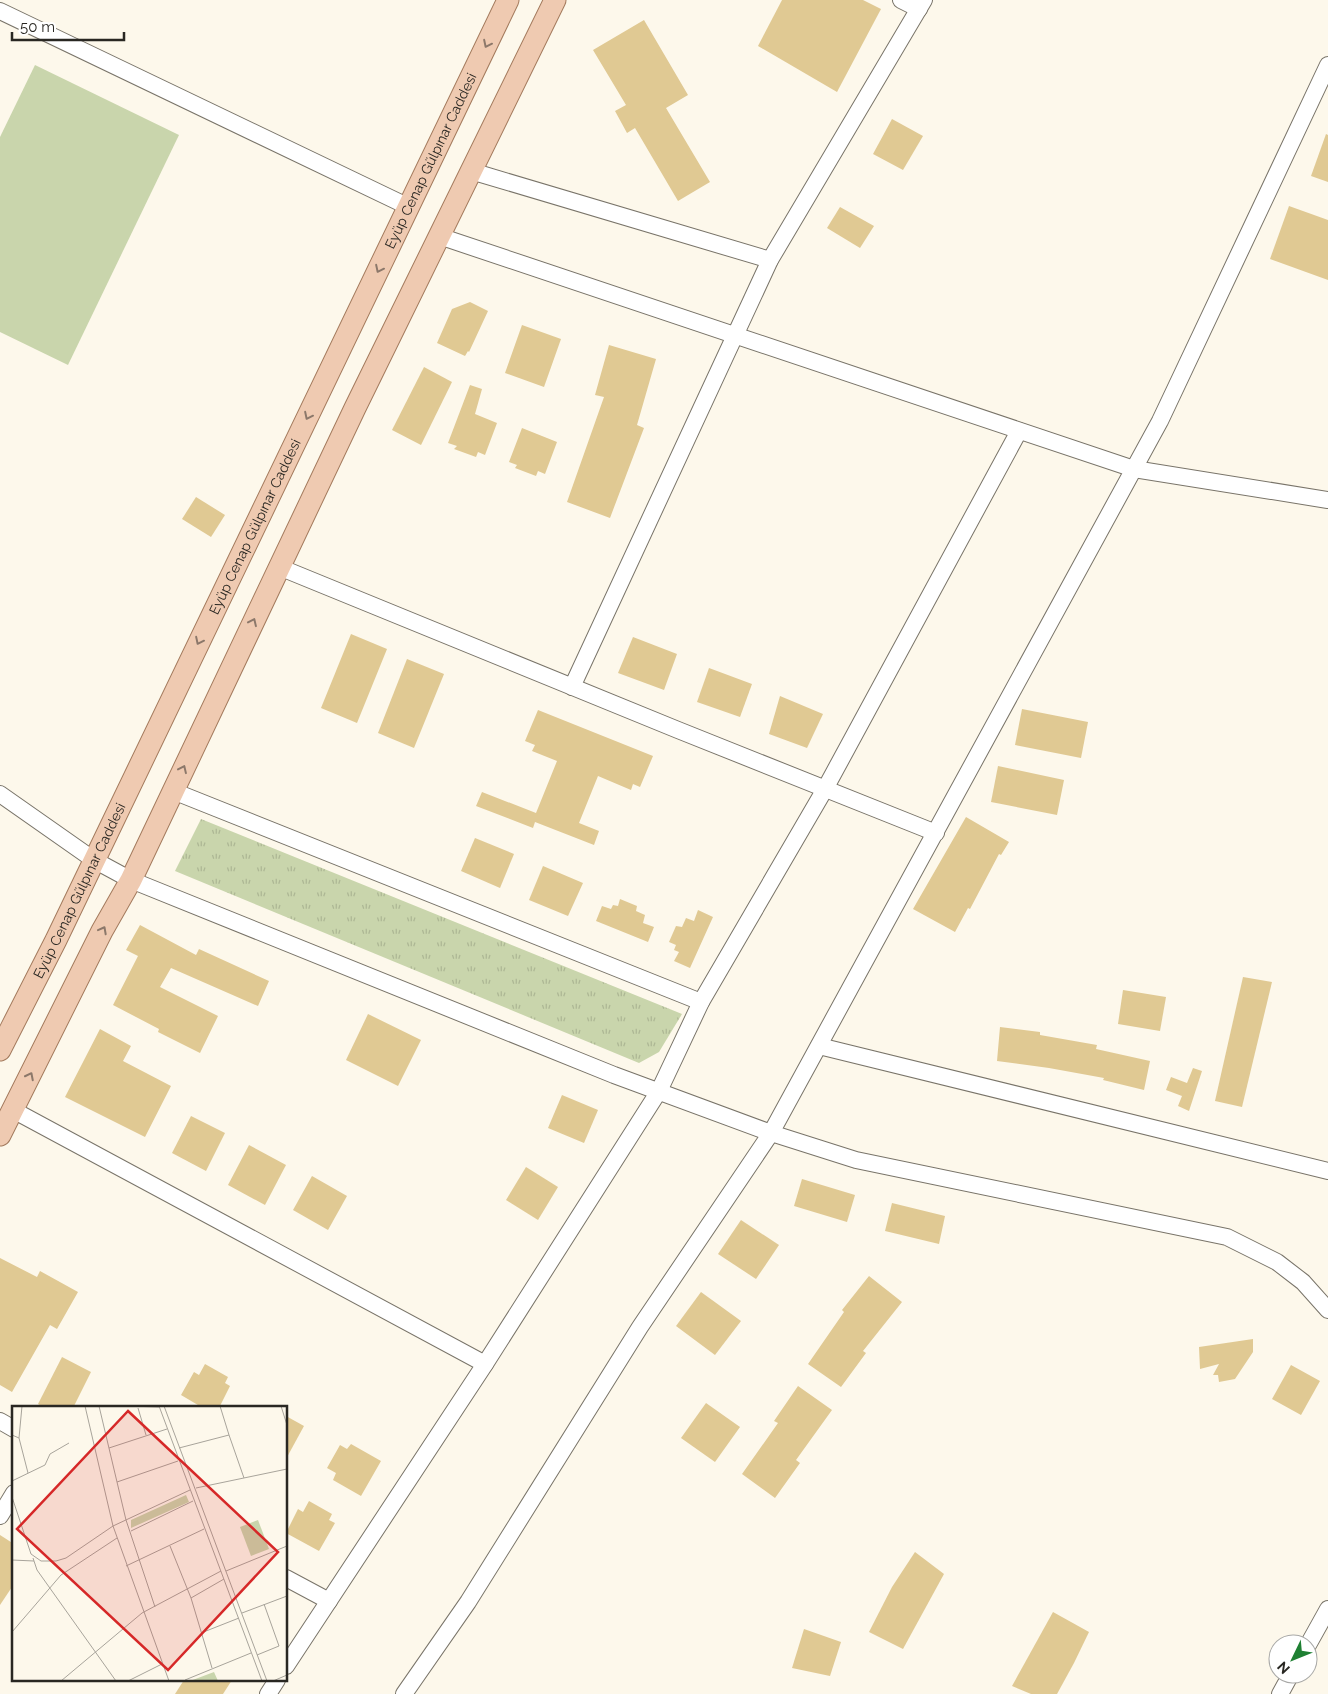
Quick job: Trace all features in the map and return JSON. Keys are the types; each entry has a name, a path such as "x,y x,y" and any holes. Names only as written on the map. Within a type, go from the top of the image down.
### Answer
{"main road":[{"name":"Eyüp Cenap Gülpınar Caddesi","path":"0,1050 56,940 508,0"},
{"path":"0,1134 102,931 131,880 279,567 555,0"}],"street":[{"path":"572,687 770,260 922,4 901,0"},
{"path":"0,11 409,207"},
{"path":"404,1694 468,1602 640,1327 771,1133 1160,421 1327,69"},
{"path":"471,171 770,260"},
{"path":"439,236 1134,469 1328,500"},
{"path":"288,1663 485,1364 659,1091 701,1002 825,789 1019,431"},
{"path":"279,567 936,833"},
{"path":"173,791 701,1002"},
{"path":"0,794 94,860 131,880 614,1075 771,1133 856,1160 1228,1237 1277,1262 1302,1282 1328,1310"},
{"path":"819,1046 1328,1172"},
{"path":"13,1110 485,1364"},
{"path":"0,1421 12,1427"},
{"path":"0,1516 12,1496"},
{"path":"288,1579 329,1601"},
{"path":"1314,1634 1328,1609"},
{"path":"268,1694 276,1682"}],"green space":[{"path":"35,65 179,135 68,365 0,332 0,137"},
{"path":"201,819 682,1014 659,1052 639,1063 175,871"}],"building":[{"path":"782,0 863,0 881,9 837,92 758,46"},
{"path":"644,20 688,95 666,108 710,182 678,201 635,128 627,133 615,111 626,105 593,50"},
{"path":"892,119 923,136 903,170 873,154"},
{"path":"1326,134 1328,135 1328,182 1311,176"},
{"path":"1289,206 1328,220 1328,280 1270,259"},
{"path":"840,207 874,226 860,248 827,228"},
{"path":"470,302 488,311 469,352 465,356 437,343 452,309"},
{"path":"522,325 561,339 544,387 505,373"},
{"path":"609,345 656,359 637,425 644,428 610,518 567,502 604,397 595,395"},
{"path":"424,367 452,382 421,445 392,430"},
{"path":"470,385 482,389 475,414 497,423 485,455 478,452 476,457 454,449 457,446 448,443"},
{"path":"522,428 557,442 545,474 538,471 536,476 515,468 517,465 509,462"},
{"path":"196,497 225,515 211,537 182,519"},
{"path":"351,634 387,649 357,723 321,708"},
{"path":"633,637 677,654 664,690 618,673"},
{"path":"407,659 444,674 414,748 378,733"},
{"path":"709,668 752,684 740,717 697,702"},
{"path":"780,696 823,714 807,748 769,734"},
{"path":"1022,709 1088,722 1081,758 1015,745"},
{"path":"538,710 653,756 640,787 633,784 631,790 598,776 579,823 599,831 594,845 535,822 533,828 476,806 482,792 536,813 557,761 532,751 535,745 525,741"},
{"path":"998,766 1064,780 1057,815 991,802"},
{"path":"966,817 1009,842 1001,855 999,854 970,909 968,908 955,932 913,909"},
{"path":"475,838 514,854 500,888 461,871"},
{"path":"543,866 583,883 568,916 529,900"},
{"path":"620,899 637,906 636,911 645,915 643,923 654,927 648,942 596,921 602,906 611,909 613,905 618,906"},
{"path":"698,910 713,917 690,968 674,961 679,952 674,950 676,945 669,942 676,926 682,927 686,918 694,921"},
{"path":"140,925 196,955 199,949 269,981 258,1006 171,968 160,987 218,1016 200,1053 158,1032 159,1029 113,1005 138,956 126,950"},
{"path":"1243,977 1272,982 1242,1107 1215,1101"},
{"path":"1123,990 1166,997 1160,1031 1118,1024"},
{"path":"368,1014 421,1040 398,1086 346,1060"},
{"path":"1000,1027 1040,1032 1040,1035 1097,1045 1096,1049 1150,1061 1144,1090 1103,1080 1104,1078 997,1061"},
{"path":"100,1029 131,1046 123,1061 171,1086 145,1137 65,1097"},
{"path":"1193,1068 1202,1071 1189,1111 1178,1106 1182,1096 1166,1090 1171,1077 1187,1083"},
{"path":"562,1095 598,1110 584,1143 548,1128"},
{"path":"191,1116 225,1133 206,1171 172,1153"},
{"path":"249,1145 286,1165 265,1205 228,1185"},
{"path":"526,1167 558,1187 538,1220 506,1200"},
{"path":"312,1176 347,1196 328,1230 293,1210"},
{"path":"802,1179 855,1195 847,1222 794,1206"},
{"path":"892,1203 945,1216 939,1244 885,1231"},
{"path":"741,1220 779,1245 756,1279 718,1254"},
{"path":"0,1258 37,1277 40,1271 78,1292 57,1329 50,1325 12,1392 0,1385"},
{"path":"869,1276 902,1302 863,1351 866,1353 841,1387 808,1364 844,1312 842,1310"},
{"path":"701,1292 741,1321 715,1355 676,1326"},
{"path":"1253,1339 1253,1352 1235,1379 1219,1382 1218,1375 1213,1375 1219,1364 1200,1369 1199,1347"},
{"path":"62,1357 91,1372 74,1406 42,1406 38,1404"},
{"path":"205,1364 228,1377 225,1383 230,1386 220,1406 200,1406 181,1395 194,1372 199,1375"},
{"path":"1291,1365 1320,1381 1301,1415 1272,1399"},
{"path":"798,1386 832,1410 796,1460 800,1463 775,1498 742,1474 778,1423 774,1421"},
{"path":"706,1403 740,1427 715,1462 681,1438"},
{"path":"288,1417 304,1426 288,1455"},
{"path":"351,1444 381,1461 361,1496 333,1480 336,1473 327,1468 340,1445 347,1449"},
{"path":"309,1501 332,1514 329,1520 335,1523 319,1551 288,1534 288,1529 298,1509 303,1512"},
{"path":"0,1535 12,1543 12,1587 0,1605"},
{"path":"915,1552 944,1574 903,1649 869,1632 892,1587"},
{"path":"1053,1612 1089,1632 1057,1694 1031,1694 1012,1686"},
{"path":"804,1629 841,1642 830,1676 792,1668"},
{"path":"183,1682 231,1682 223,1694 175,1694"}]}
